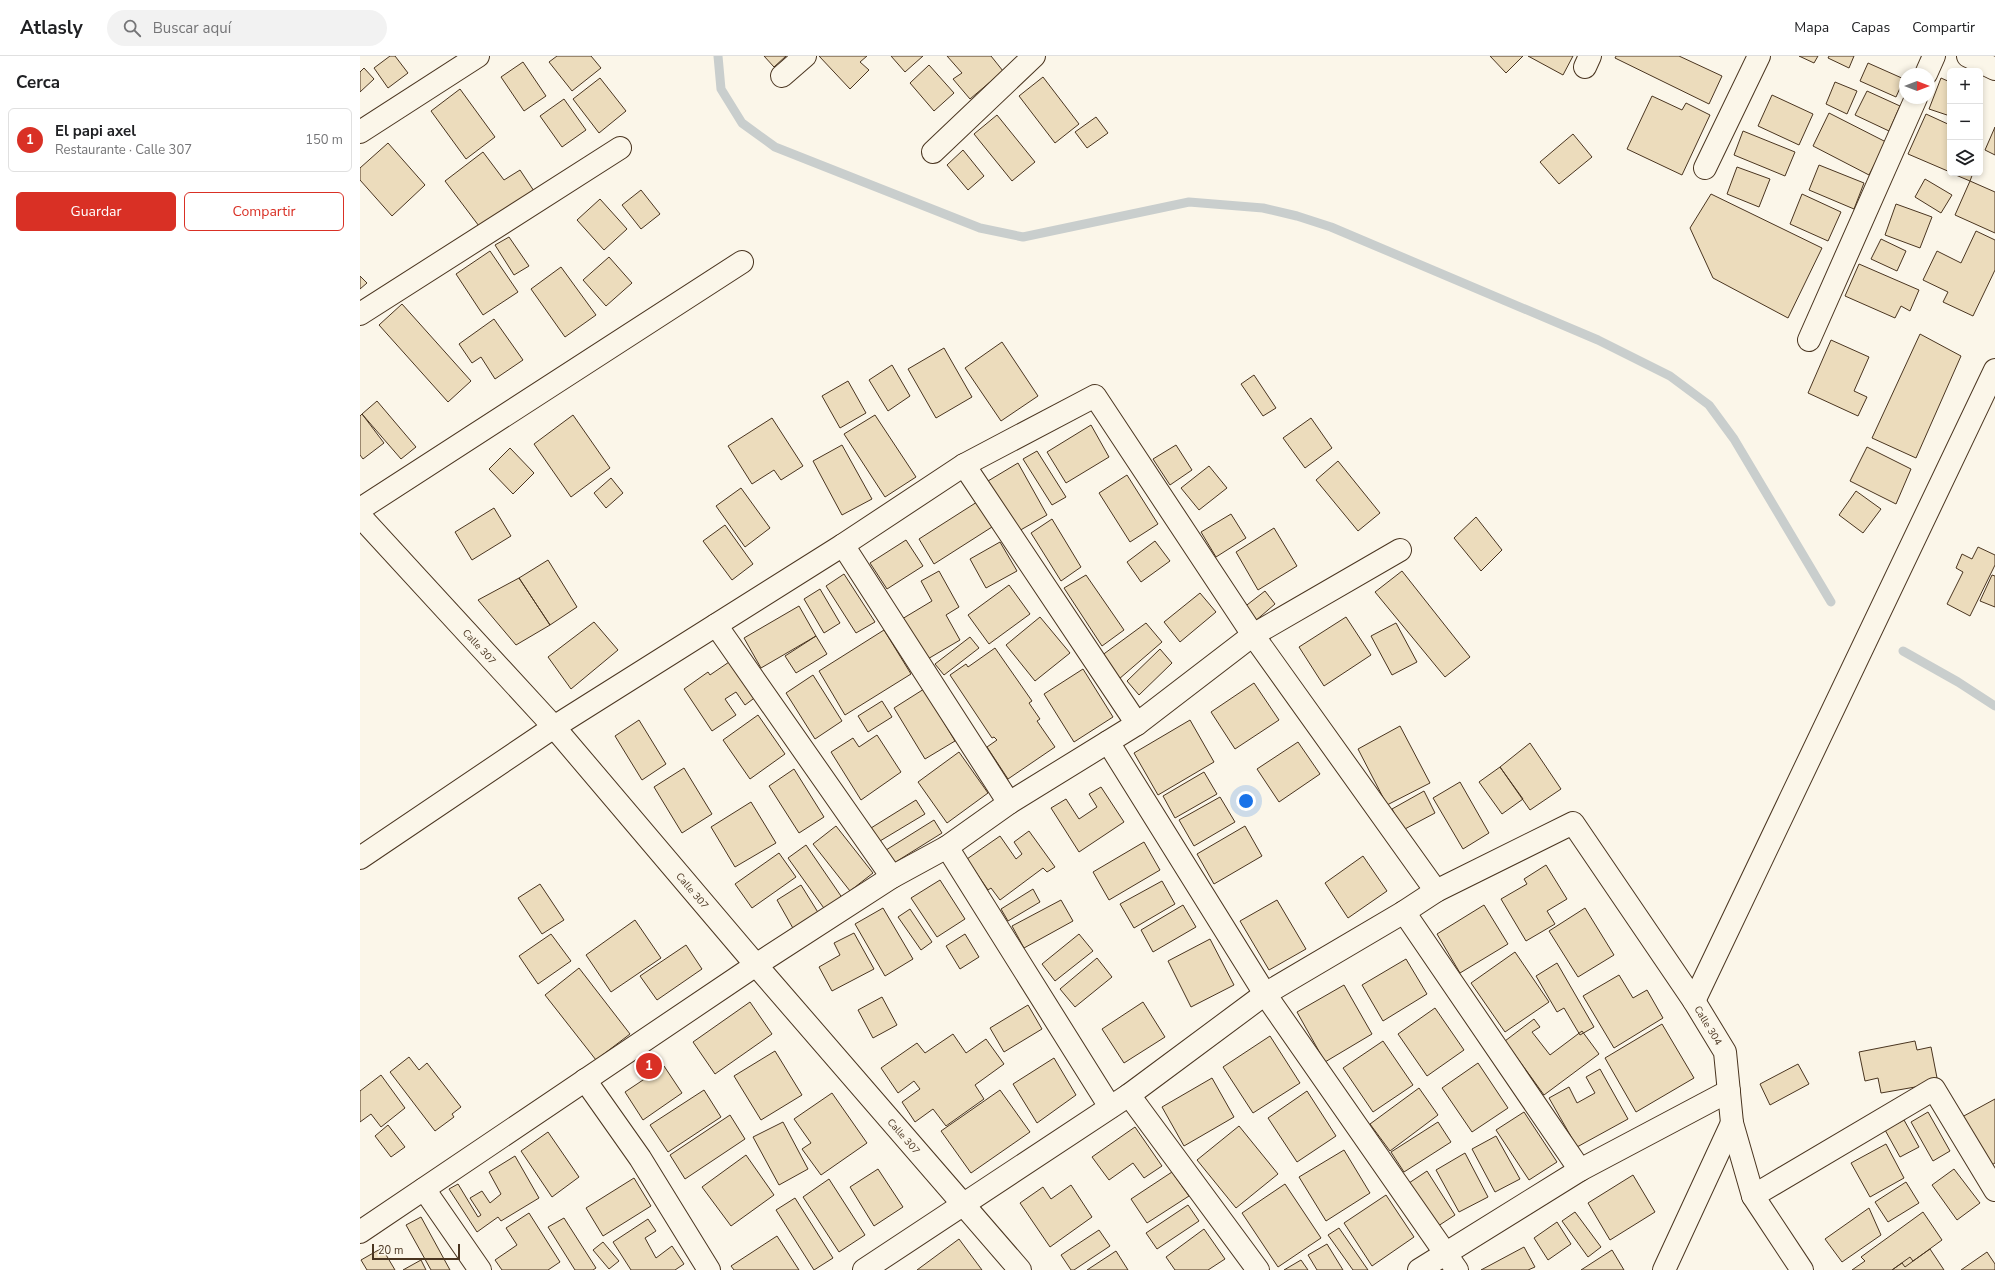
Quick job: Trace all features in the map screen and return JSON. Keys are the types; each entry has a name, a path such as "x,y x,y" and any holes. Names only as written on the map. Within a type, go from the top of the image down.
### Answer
{"street":[{"path":"360,132 478,56"},
{"path":"782,76 805,56"},
{"path":"933,152 1034,56"},
{"path":"1704,168 1759,56"},
{"path":"1929,68 1934,56"},
{"path":"1971,57 1995,69"},
{"path":"1809,340 1913,104"},
{"path":"360,314 620,148"},
{"path":"360,509 742,262"},
{"path":"1694,1001 1993,381"},
{"path":"360,858 554,727 843,545 964,465 1095,396 1253,635 1436,891 1404,912 1265,994 1129,1095 864,1270"},
{"path":"964,465 1137,724"},
{"name":"Calle 307","path":"360,516 554,727 756,965 1020,1270"},
{"path":"843,545 1009,803"},
{"path":"360,1232 756,965 892,877 946,847 1009,803 1137,724 1253,635 1400,550"},
{"path":"716,625 892,877"},
{"path":"1108,742 1265,994 1451,1262"},
{"name":"Calle 304","path":"1436,891 1573,823 1694,1001 1725,1052 1732,1123 1753,1196 1802,1270"},
{"path":"946,847 1110,1107"},
{"path":"1404,912 1580,1170"},
{"path":"586,1080 640,1158 709,1270"},
{"path":"1753,1196 1934,1089 1995,1190"},
{"path":"1419,1270 1451,1262 1580,1170 1729,1091"},
{"path":"1129,1095 1258,1270"},
{"path":"1664,1270 1732,1123"},
{"path":"424,1189 480,1270"}],"building":[{"path":"390,56 395,56 408,73 388,88 374,68"},
{"path":"557,56 591,56 601,68 572,91 549,62"},
{"path":"764,56 786,56 774,67"},
{"path":"819,56 867,56 860,62 869,70 850,89"},
{"path":"891,56 923,56 905,72"},
{"path":"947,56 991,56 1003,71 970,99 953,79 962,73"},
{"path":"1490,56 1523,56 1506,73"},
{"path":"1528,56 1573,56 1563,75"},
{"path":"1616,56 1679,56 1722,76 1709,104 1615,58"},
{"path":"1799,56 1818,56 1814,63"},
{"path":"1829,56 1854,56 1849,68 1828,58"},
{"path":"523,62 546,96 524,111 501,77"},
{"path":"1868,63 1899,77 1899,90 1896,97 1860,81"},
{"path":"929,65 954,93 934,111 910,83"},
{"path":"364,68 374,79 360,92 360,72"},
{"path":"1043,77 1079,124 1055,143 1019,96"},
{"path":"600,78 626,111 599,133 573,99"},
{"path":"1941,78 1947,81 1947,115 1929,109 1931,104 1935,104 1935,94"},
{"path":"1835,82 1857,91 1847,114 1826,104"},
{"path":"460,89 495,137 466,159 431,111"},
{"path":"1867,91 1900,106 1889,131 1855,115"},
{"path":"1772,95 1813,114 1799,145 1758,126"},
{"path":"1652,96 1682,110 1686,103 1710,115 1682,175 1627,149"},
{"path":"564,99 586,130 562,147 540,116"},
{"path":"1829,113 1886,142 1869,175 1813,146"},
{"path":"1926,114 1947,124 1947,171 1908,154"},
{"path":"997,115 1035,162 1012,181 974,134"},
{"path":"1096,117 1108,133 1087,148 1075,132"},
{"path":"1995,127 1995,155 1985,150"},
{"path":"1743,131 1795,152 1785,176 1734,155"},
{"path":"1573,134 1592,157 1559,184 1540,162"},
{"path":"388,143 425,185 392,216 360,180 360,168"},
{"path":"963,150 984,176 968,190 947,165"},
{"path":"483,152 504,180 520,170 534,191 482,230 445,181"},
{"path":"1819,165 1864,183 1854,209 1809,190"},
{"path":"1737,167 1770,179 1759,207 1727,194"},
{"path":"1958,176 1972,176 1970,181"},
{"path":"1925,179 1952,195 1941,213 1915,197"},
{"path":"1970,181 1995,192 1995,233 1955,215"},
{"path":"641,190 660,214 641,229 622,205"},
{"path":"1711,194 1822,248 1788,318 1713,278 1690,228"},
{"path":"1802,194 1841,212 1828,241 1790,224"},
{"path":"600,199 627,229 604,250 577,220"},
{"path":"1896,204 1932,217 1920,248 1885,235"},
{"path":"1976,231 1995,240 1995,270 1973,316 1943,302 1948,292 1923,280 1937,251 1961,263"},
{"path":"509,237 529,266 514,275 495,245"},
{"path":"1881,239 1906,251 1897,271 1871,259"},
{"path":"490,251 518,292 483,315 456,274"},
{"path":"609,257 632,283 606,306 583,280"},
{"path":"1859,264 1919,290 1910,311 1901,306 1895,318 1845,296"},
{"path":"561,267 596,315 565,337 531,289"},
{"path":"360,276 367,283 360,289"},
{"path":"402,304 471,381 448,402 379,325"},
{"path":"494,319 523,360 495,379 481,357 472,363 459,344"},
{"path":"1920,334 1961,356 1916,458 1872,438"},
{"path":"1831,340 1869,357 1854,391 1867,397 1858,416 1808,393"},
{"path":"1002,342 1038,396 1001,421 965,368"},
{"path":"944,348 972,397 936,418 908,369"},
{"path":"892,365 910,396 888,411 869,380"},
{"path":"1254,375 1276,408 1263,416 1241,384"},
{"path":"848,381 866,413 840,428 822,396"},
{"path":"377,401 416,447 401,459 362,414"},
{"path":"362,414 384,443 363,459 360,455 360,416"},
{"path":"573,415 610,468 571,497 534,444"},
{"path":"875,415 916,477 885,497 844,434"},
{"path":"772,418 803,466 781,480 774,470 752,484 728,446"},
{"path":"1311,418 1332,448 1305,468 1283,438"},
{"path":"1091,425 1109,457 1066,483 1047,452"},
{"path":"842,445 872,499 842,515 813,461"},
{"path":"1176,445 1192,470 1170,485 1153,459"},
{"path":"1867,447 1911,469 1896,504 1850,481"},
{"path":"510,448 534,473 513,494 489,469"},
{"path":"1037,451 1066,497 1052,505 1023,459"},
{"path":"1338,461 1380,513 1358,531 1316,480"},
{"path":"1018,463 1047,515 1017,532 988,481"},
{"path":"1209,466 1227,488 1199,510 1181,488"},
{"path":"1127,475 1158,524 1130,542 1099,493"},
{"path":"611,478 623,493 606,508 594,493"},
{"path":"741,488 770,528 745,547 716,506"},
{"path":"1856,491 1881,509 1863,533 1839,515"},
{"path":"977,502 992,527 934,564 919,539"},
{"path":"494,508 511,536 472,560 455,532"},
{"path":"1231,514 1246,538 1216,557 1201,532"},
{"path":"1476,517 1502,550 1481,571 1454,538"},
{"path":"1052,519 1081,567 1061,581 1031,533"},
{"path":"725,525 753,564 732,580 703,541"},
{"path":"1274,528 1297,566 1258,590 1236,552"},
{"path":"906,540 923,566 887,589 870,563"},
{"path":"1155,541 1170,561 1141,582 1127,562"},
{"path":"1000,542 1017,571 986,588 970,559"},
{"path":"1978,547 1995,555 1995,565 1970,616 1947,604 1963,572 1956,568 1962,554 1972,559"},
{"path":"548,560 577,607 550,625 519,578"},
{"path":"939,571 959,607 946,615 960,640 926,660 902,619 932,601 921,581"},
{"path":"1402,571 1470,657 1445,677 1375,592"},
{"path":"844,574 875,622 856,633 826,586"},
{"path":"1086,575 1124,630 1102,646 1064,588"},
{"path":"1992,575 1995,576 1995,607 1980,601"},
{"path":"519,578 550,625 516,645 478,600"},
{"path":"1009,585 1030,614 989,644 968,615"},
{"path":"820,589 840,623 824,633 804,599"},
{"path":"1265,591 1275,604 1254,622 1243,608"},
{"path":"1200,593 1216,612 1180,642 1164,622"},
{"path":"799,606 816,636 761,668 744,638"},
{"path":"1040,617 1070,653 1035,681 1006,645"},
{"path":"1346,617 1371,655 1324,686 1299,647"},
{"path":"594,622 618,650 571,689 548,657"},
{"path":"1146,623 1162,642 1119,679 1101,656"},
{"path":"1396,623 1417,662 1392,675 1371,636"},
{"path":"884,630 911,674 845,715 819,671"},
{"path":"816,636 827,654 796,673 785,656"},
{"path":"970,637 979,648 944,675 935,664"},
{"path":"995,648 1032,701 1029,703 1040,719 1037,721 1055,747 1008,779 987,747 997,740 994,737 992,738 950,675 966,664 968,667"},
{"path":"1160,649 1172,663 1139,695 1127,681"},
{"path":"732,660 757,696 745,705 736,692 725,699 736,715 712,731 684,689 708,672 710,675"},
{"path":"1083,669 1113,717 1074,742 1044,694"},
{"path":"813,675 842,721 815,739 786,693"},
{"path":"1254,683 1279,720 1235,749 1211,712"},
{"path":"924,689 955,741 925,759 894,708"},
{"path":"882,701 892,717 868,732 858,716"},
{"path":"758,715 785,754 750,779 723,740"},
{"path":"639,720 666,764 642,780 615,736"},
{"path":"1190,720 1214,762 1158,795 1134,753"},
{"path":"1400,726 1430,783 1387,805 1358,749"},
{"path":"877,735 901,772 861,800 831,752 853,738 859,747"},
{"path":"1298,742 1320,774 1279,802 1257,769"},
{"path":"1530,743 1561,789 1530,810 1500,767"},
{"path":"959,752 988,793 947,823 918,782"},
{"path":"1500,767 1523,799 1502,814 1479,782"},
{"path":"684,768 712,814 682,833 654,787"},
{"path":"794,769 824,817 799,833 769,786"},
{"path":"1204,772 1217,794 1175,818 1163,796"},
{"path":"1460,782 1489,833 1463,849 1433,798"},
{"path":"1101,787 1124,822 1079,852 1051,808 1066,799 1079,819 1097,807 1089,794"},
{"path":"1424,791 1435,813 1403,830 1392,809"},
{"path":"1220,797 1235,822 1194,846 1179,820"},
{"path":"916,800 925,814 880,841 871,828"},
{"path":"751,802 776,843 735,867 711,827"},
{"path":"934,820 942,833 894,863 886,850"},
{"path":"836,826 873,873 850,891 813,844"},
{"path":"1245,826 1262,856 1214,884 1197,854"},
{"path":"1029,831 1055,867 1047,872 1043,868 1000,900 991,888 988,890 967,859 1000,836 1016,859 1022,854 1014,842"},
{"path":"1144,842 1160,870 1109,900 1093,872"},
{"path":"806,845 843,899 826,911 788,858"},
{"path":"779,853 796,877 752,908 735,884"},
{"path":"1363,856 1387,891 1348,918 1325,883"},
{"path":"1546,865 1567,899 1547,911 1555,924 1526,941 1501,899 1527,884 1524,879"},
{"path":"940,880 965,919 937,937 911,898"},
{"path":"1162,881 1175,904 1134,928 1120,904"},
{"path":"540,884 564,920 542,934 518,898"},
{"path":"801,885 819,914 794,930 777,900"},
{"path":"1033,889 1040,902 1008,921 1001,909"},
{"path":"1061,900 1073,921 1024,948 1012,926"},
{"path":"1277,900 1306,949 1269,970 1240,921"},
{"path":"1183,905 1196,927 1153,952 1141,930"},
{"path":"1484,905 1508,944 1460,973 1437,934"},
{"path":"883,908 913,959 885,976 855,924"},
{"path":"1585,908 1614,955 1578,977 1549,931"},
{"path":"910,909 932,942 921,950 898,917"},
{"path":"635,920 661,958 611,992 586,955"},
{"path":"854,933 874,969 832,991 819,967 840,955 834,943"},
{"path":"551,934 571,961 538,984 519,956"},
{"path":"965,934 979,957 960,969 946,946"},
{"path":"1079,934 1093,951 1055,981 1042,964"},
{"path":"1210,939 1234,985 1191,1007 1168,961"},
{"path":"686,945 702,969 657,1000 640,976"},
{"path":"1515,952 1549,1002 1505,1032 1471,983"},
{"path":"1097,958 1112,977 1075,1007 1060,989"},
{"path":"1406,959 1427,994 1383,1021 1362,985"},
{"path":"1557,963 1594,1027 1580,1035 1564,1008 1557,1012 1536,976"},
{"path":"579,968 630,1034 596,1060 545,995"},
{"path":"1619,975 1633,998 1647,990 1663,1018 1614,1048 1583,996"},
{"path":"1344,985 1372,1034 1325,1062 1297,1012"},
{"path":"882,997 897,1025 873,1038 858,1010"},
{"path":"750,1002 772,1034 715,1074 693,1042"},
{"path":"1143,1002 1165,1037 1124,1063 1102,1029"},
{"path":"1028,1005 1042,1029 1004,1052 990,1028"},
{"path":"1435,1008 1464,1050 1427,1076 1398,1034"},
{"path":"1534,1019 1540,1027 1532,1032 1550,1055 1582,1031 1599,1054 1544,1095 1505,1041"},
{"path":"1662,1024 1694,1078 1636,1112 1605,1058"},
{"path":"953,1034 966,1053 986,1039 1004,1064 975,1085 984,1099 946,1126 933,1109 915,1122 902,1102 920,1089 914,1081 898,1093 881,1068 917,1043 925,1053"},
{"path":"1270,1036 1300,1083 1253,1113 1223,1067"},
{"path":"1383,1041 1413,1085 1373,1112 1343,1068"},
{"path":"1915,1041 1917,1050 1931,1047 1938,1083 1881,1093 1878,1078 1865,1081 1859,1052"},
{"path":"775,1051 802,1095 761,1120 734,1076"},
{"path":"409,1057 419,1070 427,1063 461,1107 452,1114 454,1117 435,1131 390,1072"},
{"path":"1054,1058 1076,1095 1037,1123 1013,1084"},
{"path":"1478,1063 1508,1108 1472,1132 1442,1088"},
{"path":"1798,1064 1809,1084 1770,1105 1760,1084"},
{"path":"664,1066 682,1093 643,1120 625,1092"},
{"path":"1600,1069 1628,1119 1577,1147 1549,1098 1569,1087 1577,1103 1595,1093 1586,1077"},
{"path":"381,1075 405,1108 381,1127 371,1114 360,1122 360,1091"},
{"path":"1212,1078 1234,1117 1184,1146 1162,1107"},
{"path":"1419,1088 1438,1115 1390,1151 1370,1124"},
{"path":"704,1090 721,1117 668,1152 650,1125"},
{"path":"1000,1090 1030,1132 971,1173 941,1131"},
{"path":"1307,1091 1336,1136 1297,1162 1268,1118"},
{"path":"832,1093 867,1143 821,1175 802,1149 811,1143 794,1119"},
{"path":"1995,1099 1995,1163 1990,1166 1962,1117"},
{"path":"1524,1112 1557,1162 1529,1180 1496,1130"},
{"path":"1928,1112 1950,1151 1933,1161 1911,1122"},
{"path":"730,1115 745,1139 685,1179 670,1155"},
{"path":"1904,1120 1919,1147 1900,1157 1885,1130"},
{"path":"783,1122 808,1169 779,1185 753,1137"},
{"path":"1438,1122 1451,1142 1404,1172 1391,1152"},
{"path":"388,1125 405,1147 391,1157 375,1136"},
{"path":"1239,1126 1278,1174 1236,1208 1197,1160"},
{"path":"1135,1127 1162,1166 1144,1178 1133,1163 1109,1180 1092,1157"},
{"path":"548,1132 579,1177 552,1197 521,1151"},
{"path":"1496,1136 1520,1179 1495,1192 1472,1149"},
{"path":"1886,1144 1904,1178 1870,1197 1851,1163"},
{"path":"1344,1150 1370,1193 1326,1221 1299,1177"},
{"path":"1465,1153 1488,1197 1459,1212 1436,1170"},
{"path":"746,1155 774,1195 731,1226 702,1187"},
{"path":"515,1156 539,1198 501,1221 498,1217 477,1232 449,1189 458,1184 478,1217 481,1215 470,1198 482,1191 490,1203 501,1194 489,1172"},
{"path":"878,1169 903,1207 874,1226 850,1187"},
{"path":"1954,1169 1980,1203 1957,1220 1932,1185"},
{"path":"1427,1171 1455,1215 1435,1228 1406,1185"},
{"path":"1172,1172 1189,1196 1147,1223 1131,1199"},
{"path":"1633,1175 1655,1212 1610,1240 1588,1203"},
{"path":"634,1178 651,1206 603,1236 586,1208"},
{"path":"829,1179 865,1235 839,1252 803,1197"},
{"path":"1906,1182 1919,1203 1888,1222 1875,1202"},
{"path":"1285,1184 1321,1238 1278,1267 1242,1213"},
{"path":"1071,1185 1092,1217 1050,1247 1020,1203 1043,1187 1051,1199"},
{"path":"1386,1195 1414,1237 1372,1266 1344,1223"},
{"path":"795,1198 833,1258 814,1270 776,1210"},
{"path":"1188,1205 1199,1221 1157,1249 1146,1233"},
{"path":"1869,1208 1881,1235 1842,1262 1825,1239"},
{"path":"1575,1212 1601,1247 1588,1257 1562,1221"},
{"path":"1923,1212 1942,1240 1905,1267 1902,1263 1892,1270 1852,1270 1865,1261 1861,1257"},
{"path":"529,1213 560,1262 548,1270 502,1270 495,1260 517,1245 506,1228"},
{"path":"421,1217 450,1270 431,1270 406,1225"},
{"path":"564,1218 596,1268 593,1270 575,1270 548,1227"},
{"path":"648,1219 656,1231 645,1238 656,1258 672,1246 684,1264 675,1270 631,1270 613,1242"},
{"path":"1557,1222 1571,1244 1548,1260 1534,1238"},
{"path":"1339,1228 1368,1270 1353,1270 1328,1235"},
{"path":"1204,1229 1225,1259 1208,1270 1175,1270 1166,1257"},
{"path":"1099,1230 1110,1246 1074,1270 1071,1270 1061,1255"},
{"path":"777,1236 799,1270 734,1270 731,1266"},
{"path":"959,1239 982,1270 917,1270"},
{"path":"603,1242 619,1261 609,1269 593,1250"},
{"path":"1327,1244 1343,1270 1317,1270 1308,1255"},
{"path":"1524,1247 1535,1267 1528,1270 1481,1270"},
{"path":"382,1248 395,1270 367,1270 361,1260"},
{"path":"1930,1249 1944,1270 1892,1270 1910,1257 1913,1261"},
{"path":"1612,1250 1624,1270 1581,1270"},
{"path":"1116,1251 1128,1270 1087,1270"},
{"path":"1987,1252 1995,1264 1995,1270 1961,1270"},
{"path":"421,1260 426,1270 403,1270"},
{"path":"1301,1260 1308,1270 1284,1270"}],"waterway":[{"path":"718,56 721,89 742,123 775,147 980,228 1023,237 1189,202 1263,208 1297,216 1331,227 1598,340 1670,376 1709,405 1734,439 1831,602"},
{"path":"1903,651 1958,682 1995,706"}],"place":[{"name":"El papi axel","path":"649,1066"}]}
